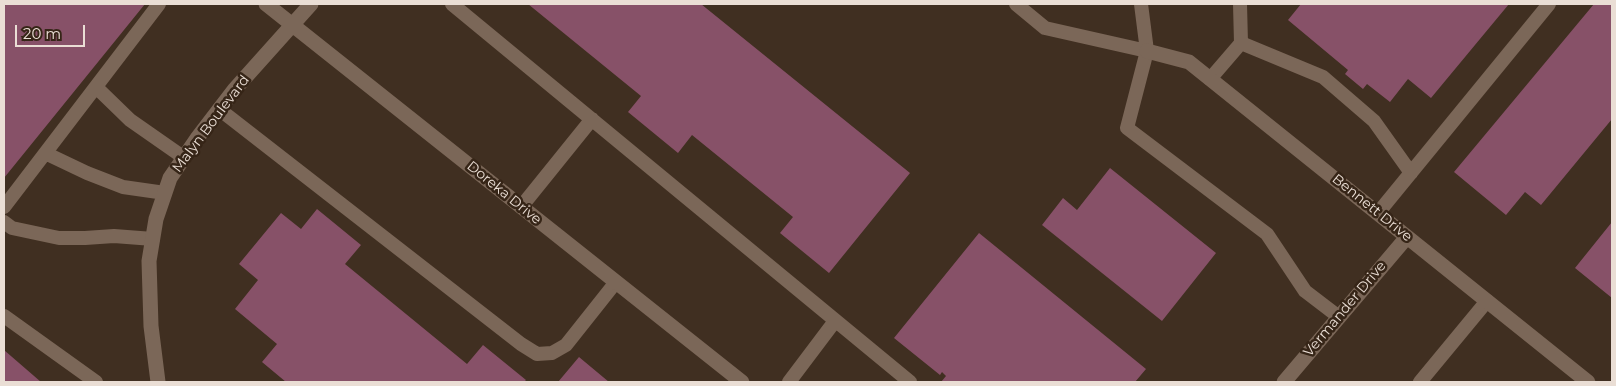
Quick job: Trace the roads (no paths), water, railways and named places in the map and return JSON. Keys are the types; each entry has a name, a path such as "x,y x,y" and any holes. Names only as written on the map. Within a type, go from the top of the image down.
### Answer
{"street":[{"name":"Doreka Drive","path":"266,4 742,382"},
{"name":"Malyn Boulevard","path":"158,382 150,326 149,261 156,219 170,178 219,110 310,4"},
{"name":"Bennett Drive","path":"1147,51 1189,62 1588,382"},
{"name":"Vermander Drive","path":"1284,382 1407,236"}],"lane":[{"path":"4,207 159,4"},
{"path":"452,4 910,382"},
{"path":"1016,4 1045,28 1147,51"},
{"path":"1141,4 1147,51 1127,128 1267,234 1305,291 1339,317"},
{"path":"1210,79 1241,43 1240,4"},
{"path":"1378,213 1549,4"},
{"path":"1241,43 1323,76 1374,121 1411,173"},
{"path":"96,87 130,120 184,157"},
{"path":"219,110 521,344 537,354 552,353 566,345 616,282"},
{"path":"521,206 592,119"},
{"path":"45,154 123,187 164,193"},
{"path":"4,222 12,228 59,238 114,236 153,239"},
{"path":"1420,382 1487,301"},
{"path":"4,316 96,382"},
{"path":"789,382 835,321"}]}
